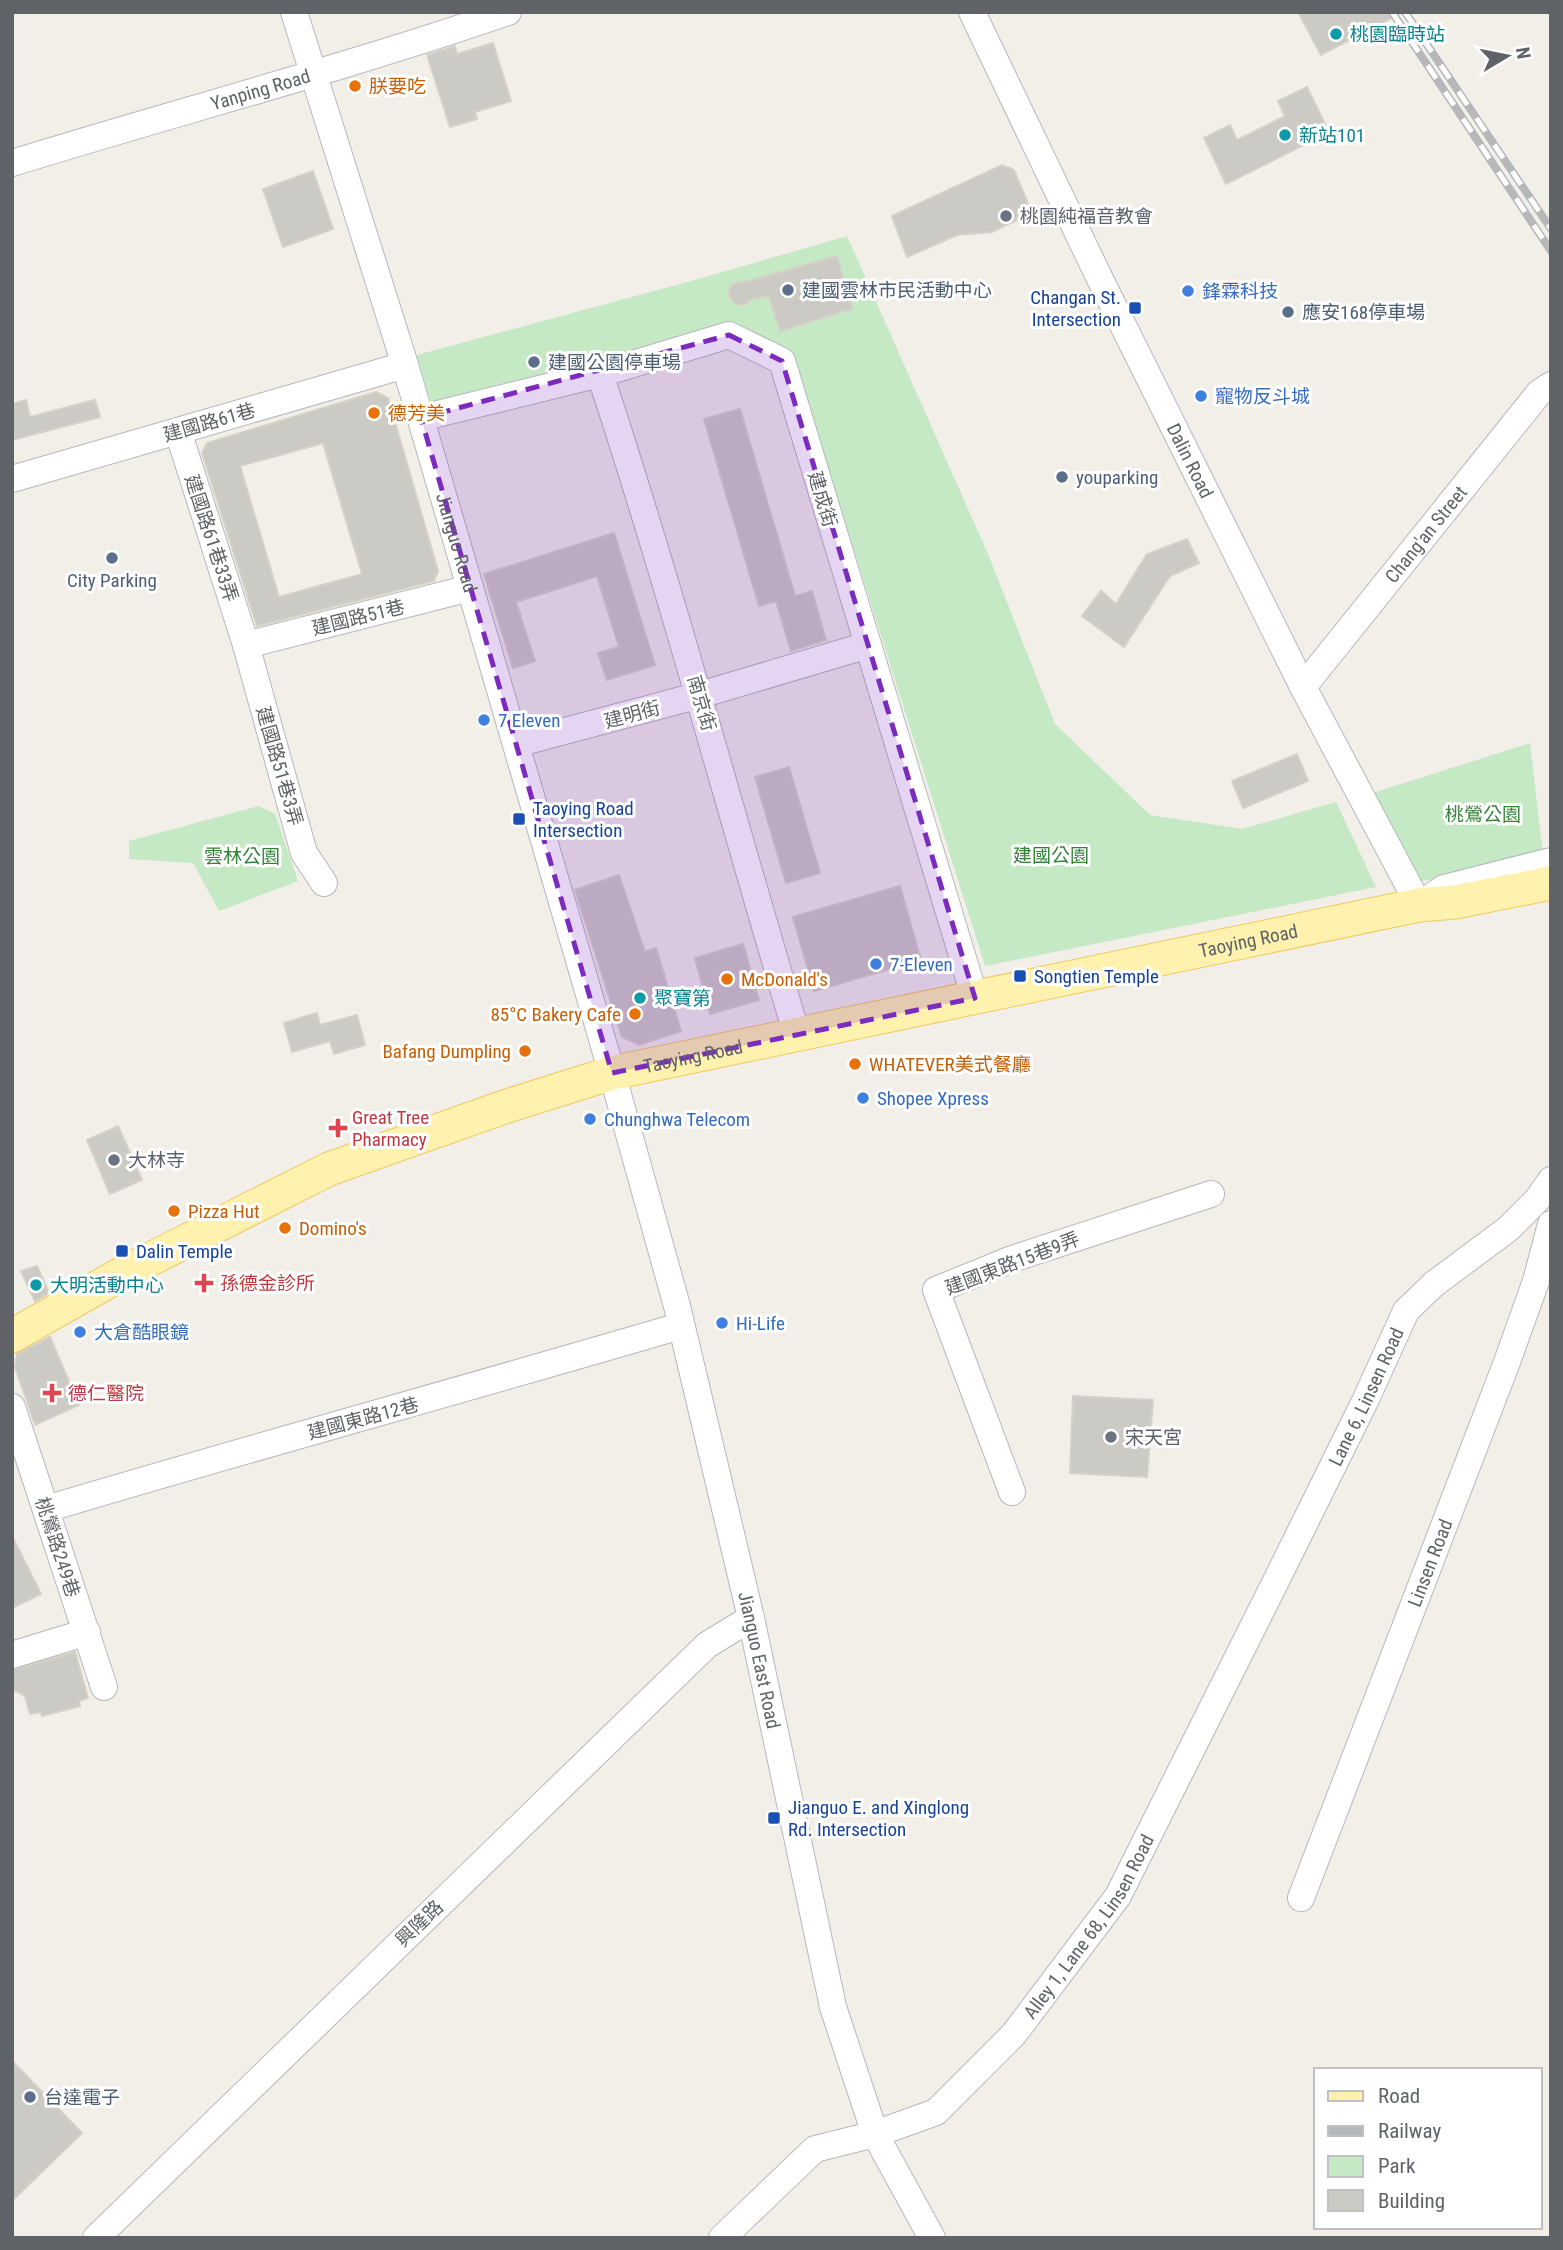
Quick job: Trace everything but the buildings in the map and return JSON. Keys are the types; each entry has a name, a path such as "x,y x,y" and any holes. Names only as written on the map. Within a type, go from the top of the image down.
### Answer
{"main road":[{"name":"Taoying Road","path":"12,1336 125,1272 329,1169 506,1106 612,1073 1419,905 1455,902 1551,883"}],"street":[{"name":"Jianguo Road","path":"294,12 421,418 612,1073"},
{"name":"Dalin Road","path":"972,12 1099,277 1303,687 1419,905"},
{"name":"Yanping Road","path":"12,163 178,112 313,75 491,15"},
{"name":"建成街","path":"421,418 600,374 729,335 782,361 975,998"},
{"name":"建國路61巷","path":"12,479 405,365"},
{"name":"南京街","path":"600,374 700,695 739,840 797,1035"},
{"name":"Chang'an Street","path":"1303,687 1539,393 1551,385"},
{"name":"建國路61巷33弄","path":"178,431 246,645"},
{"name":"建國路51巷","path":"246,645 470,588"},
{"name":"建國路51巷3弄","path":"246,645 304,853 324,883"},
{"name":"建明街","path":"516,744 700,695 868,645"},
{"name":"Taoying Road","path":"1419,905 1444,888 1551,862"},
{"name":"Taoying Road","path":"1419,905 1459,917 1551,898"},
{"name":"Jianguo East Road","path":"612,1073 677,1306 751,1618 833,2007 875,2134 932,2238"},
{"name":"Lane 6, Linsen Road","path":"1237,1658 1354,1423 1406,1311 1434,1284 1508,1228 1537,1200 1551,1180"},
{"name":"建國東路15巷9弄","path":"1012,1492 936,1290 1012,1259 1211,1194"},
{"name":"Linsen Road","path":"1301,1898 1507,1362 1536,1281 1551,1224"},
{"name":"建國東路12巷","path":"46,1509 680,1326"},
{"name":"桃鶯路249巷","path":"12,1407 104,1687"},
{"name":"興隆路","path":"96,2238 707,1644 751,1618"},
{"path":"12,1655 86,1632"},
{"name":"Alley 1, Lane 68, Linsen Road","path":"722,2238 815,2149 875,2134 936,2112 1014,2034 1118,1896 1237,1658"}],"highlighted area":[{"path":"729,335 782,361 975,998 612,1073 421,418"}],"green space":[{"name":"建國公園","path":"847,236 988,554 1055,724 1150,815 1242,829 1336,802 1376,887 985,966 793,356 732,323 433,410 417,355"},
{"name":"桃鶯公園","path":"1530,743 1543,855 1417,882 1373,793"},
{"name":"雲林公園","path":"259,806 275,814 298,881 219,911 193,863 129,859 129,841"}],"railway":[{"path":"1392,12 1551,251"},
{"path":"1405,12 1551,229"}],"place":[{"name":"桃園臨時站","path":"1336,34"},
{"name":"朕要吃","path":"355,86"},
{"name":"新站101","path":"1285,135"},
{"name":"桃園純福音教會","path":"1006,216"},
{"name":"建國雲林市民活動中心","path":"788,290"},
{"name":"鋒霖科技","path":"1188,291"},
{"name":"Changan St. Intersection","path":"1135,308"},
{"name":"應安168停車場","path":"1288,312"},
{"name":"建國公園停車場","path":"534,362"},
{"name":"寵物反斗城","path":"1201,396"},
{"name":"德芳美","path":"374,413"},
{"name":"youparking","path":"1062,477"},
{"name":"City Parking","path":"112,558"},
{"name":"7 Eleven","path":"484,720"},
{"name":"Taoying Road Intersection","path":"519,819"},
{"name":"7-Eleven","path":"876,964"},
{"name":"Songtien Temple","path":"1020,976"},
{"name":"McDonald's","path":"727,979"},
{"name":"聚寶第","path":"640,998"},
{"name":"85°C Bakery Cafe","path":"635,1014"},
{"name":"Bafang Dumpling","path":"525,1051"},
{"name":"WHATEVER美式餐廳","path":"855,1064"},
{"name":"Shopee Xpress","path":"863,1098"},
{"name":"Chunghwa Telecom","path":"590,1119"},
{"name":"Great Tree Pharmacy","path":"338,1128"},
{"name":"大林寺","path":"114,1160"},
{"name":"Pizza Hut","path":"174,1211"},
{"name":"Domino's","path":"285,1228"},
{"name":"Dalin Temple","path":"122,1251"},
{"name":"孫德金診所","path":"204,1283"},
{"name":"大明活動中心","path":"36,1285"},
{"name":"Hi-Life","path":"722,1323"},
{"name":"大倉酷眼鏡","path":"80,1332"},
{"name":"德仁醫院","path":"52,1393"},
{"name":"宋天宮","path":"1111,1437"},
{"name":"Jianguo E. and Xinglong Rd. Intersection","path":"774,1818"},
{"name":"台達電子","path":"30,2097"}]}
